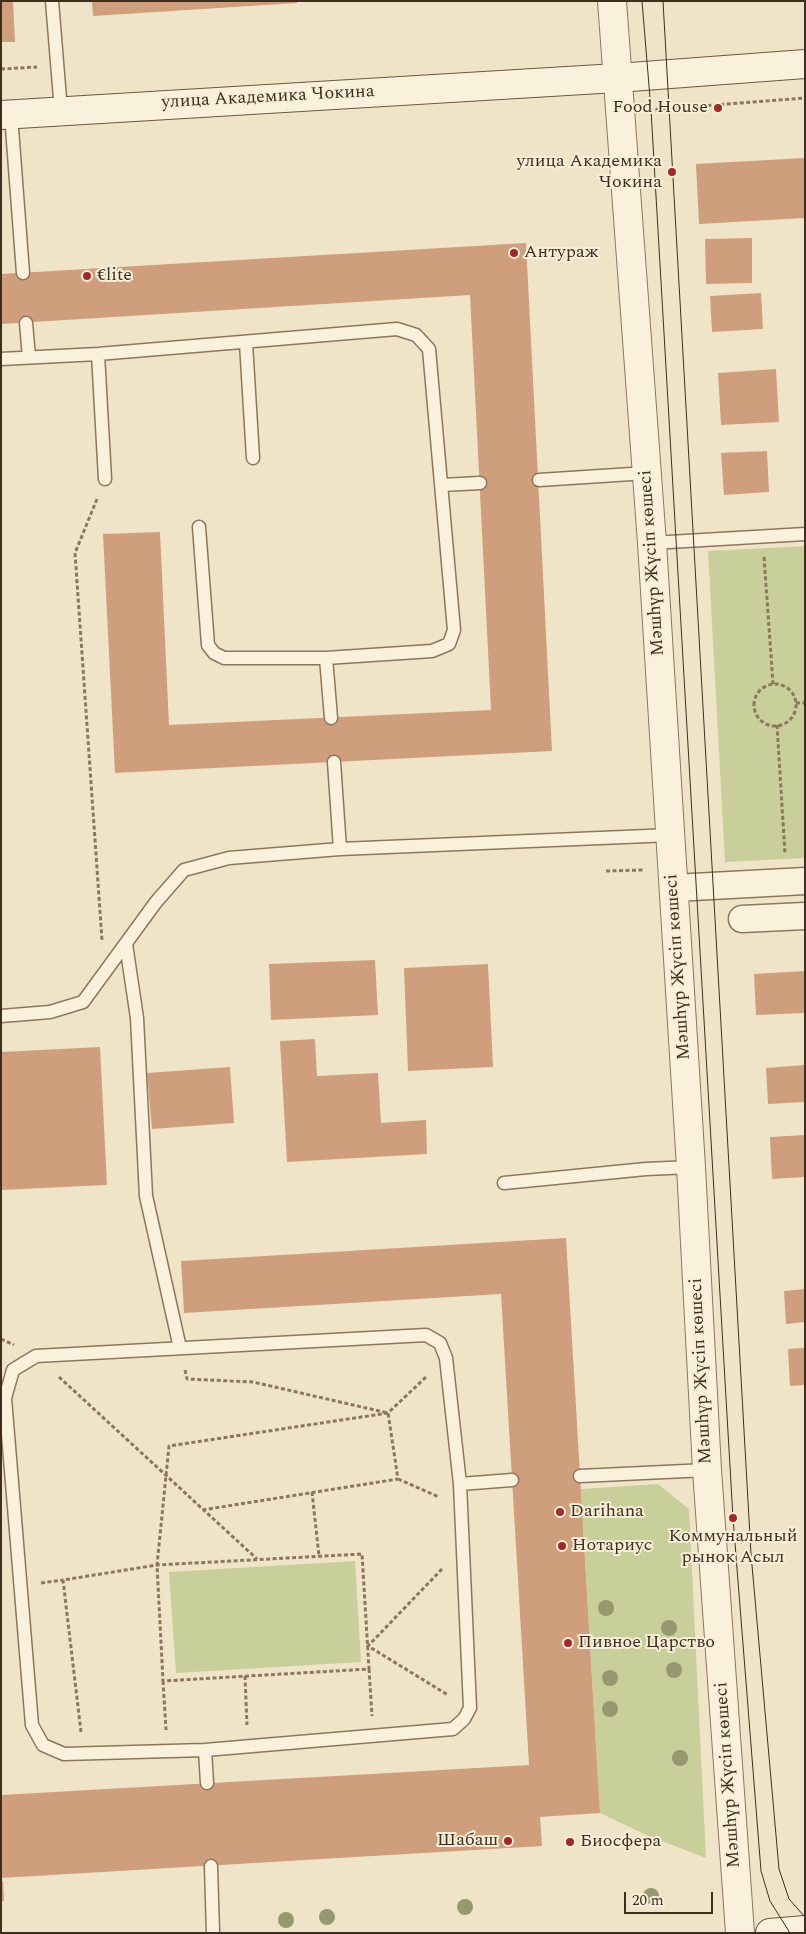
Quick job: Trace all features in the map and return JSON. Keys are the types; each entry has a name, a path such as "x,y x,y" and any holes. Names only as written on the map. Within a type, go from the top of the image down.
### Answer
{"street":[{"name":"Мәшһүр Жүсіп көшесі","path":"612,1 652,543 691,1166 707,1470 740,1933"},
{"name":"улица Академика Чокина","path":"6,115 617,78 805,64"},
{"path":"674,888 805,881"},
{"path":"742,919 805,916"},
{"path":"770,1933 805,1930"}],"lane":[{"path":"52,1 61,111"},
{"path":"6,115 23,273"},
{"path":"26,323 29,357"},
{"path":"1,359 98,354 397,329 416,335 429,349 454,630 449,644 432,651 326,658 224,658 214,653 208,645 199,527"},
{"path":"246,342 253,458"},
{"path":"98,354 105,479"},
{"path":"539,480 647,474"},
{"path":"442,485 480,483"},
{"path":"652,543 805,534"},
{"path":"326,658 331,718"},
{"path":"334,762 340,849"},
{"path":"1,1016 50,1012 83,1002 156,902 184,870 229,858 340,849 670,835"},
{"path":"126,944 136,1018 146,1196 180,1348"},
{"path":"504,1183 691,1166"},
{"path":"426,1335 440,1343 446,1358 460,1484 470,1708 464,1719 453,1729 205,1750 64,1754 43,1745 32,1725 5,1398 13,1370 36,1356 426,1335"},
{"path":"580,1476 707,1470"},
{"path":"460,1484 512,1480"},
{"path":"205,1750 207,1783"},
{"path":"210,1866 213,1933"}],"path":[{"path":"1,69 58,65"},
{"path":"621,113 805,98"},
{"path":"104,973 75,553 105,479"},
{"path":"763,536 773,684"},
{"path":"773,684 784,686 789,690 793,694 796,703 790,720 776,725 770,725 759,718 754,705 759,692 773,684"},
{"path":"796,703 805,703"},
{"path":"776,725 786,859"},
{"path":"606,871 646,870"},
{"path":"180,1348 187,1379 253,1382 388,1413"},
{"path":"36,1356 257,1559"},
{"path":"167,1751 157,1565 170,1446 388,1413 446,1358"},
{"path":"388,1413 398,1479"},
{"path":"202,1510 398,1479 461,1507"},
{"path":"312,1492 319,1556"},
{"path":"368,1646 463,1548"},
{"path":"83,1754 63,1580 157,1565 362,1554 373,1736"},
{"path":"368,1646 470,1708"},
{"path":"163,1681 369,1669"},
{"path":"245,1676 248,1746"}],"green space":[{"path":"805,546 805,858 725,862 708,551"},
{"path":"658,1484 689,1509 706,1858 646,1835 600,1813 581,1489"},
{"path":"355,1561 361,1662 176,1673 169,1572"}],"building":[{"path":"1,1 13,1 15,42 1,42"},
{"path":"92,1 297,1 297,3 93,16"},
{"path":"805,158 805,218 699,224 696,164"},
{"path":"752,238 752,283 706,284 705,239"},
{"path":"526,243 552,751 115,773 103,534 160,532 169,725 491,710 470,295 1,324 1,274"},
{"path":"761,293 763,329 712,332 710,296"},
{"path":"776,369 779,422 721,425 718,373"},
{"path":"767,451 769,492 724,495 721,453"},
{"path":"375,960 378,1015 271,1020 269,964"},
{"path":"488,964 493,1067 408,1071 404,968"},
{"path":"805,971 805,1013 756,1015 754,974"},
{"path":"315,1039 317,1076 378,1073 381,1123 426,1120 427,1154 287,1162 280,1041"},
{"path":"100,1047 107,1185 1,1190 1,1052"},
{"path":"805,1065 805,1102 768,1104 766,1068"},
{"path":"230,1067 234,1123 152,1129 147,1073"},
{"path":"805,1135 805,1177 772,1179 770,1137"},
{"path":"566,1238 600,1813 540,1817 542,1846 1,1878 1,1795 529,1765 501,1294 184,1313 181,1261"},
{"path":"805,1289 805,1322 786,1324 784,1291"},
{"path":"805,1348 805,1385 790,1386 788,1349"},
{"path":"1,1881 3,1881 4,1901 1,1901"}],"tram line":[{"path":"642,1 651,110 733,1518 761,1871 770,1901 790,1933"},
{"path":"663,1 751,1554 779,1869 789,1899 805,1917"}],"place":[{"name":"Food House","path":"718,108"},
{"name":"улица Академика Чокина","path":"672,172"},
{"name":"Антураж","path":"514,253"},
{"name":"€lite","path":"87,276"},
{"name":"Darihana","path":"560,1512"},
{"name":"Коммунальный рынок Асыл","path":"733,1518"},
{"name":"Нотариус","path":"562,1546"},
{"name":"Пивное Царство","path":"568,1643"},
{"name":"Шабаш","path":"508,1841"},
{"name":"Биосфера","path":"570,1842"}]}
